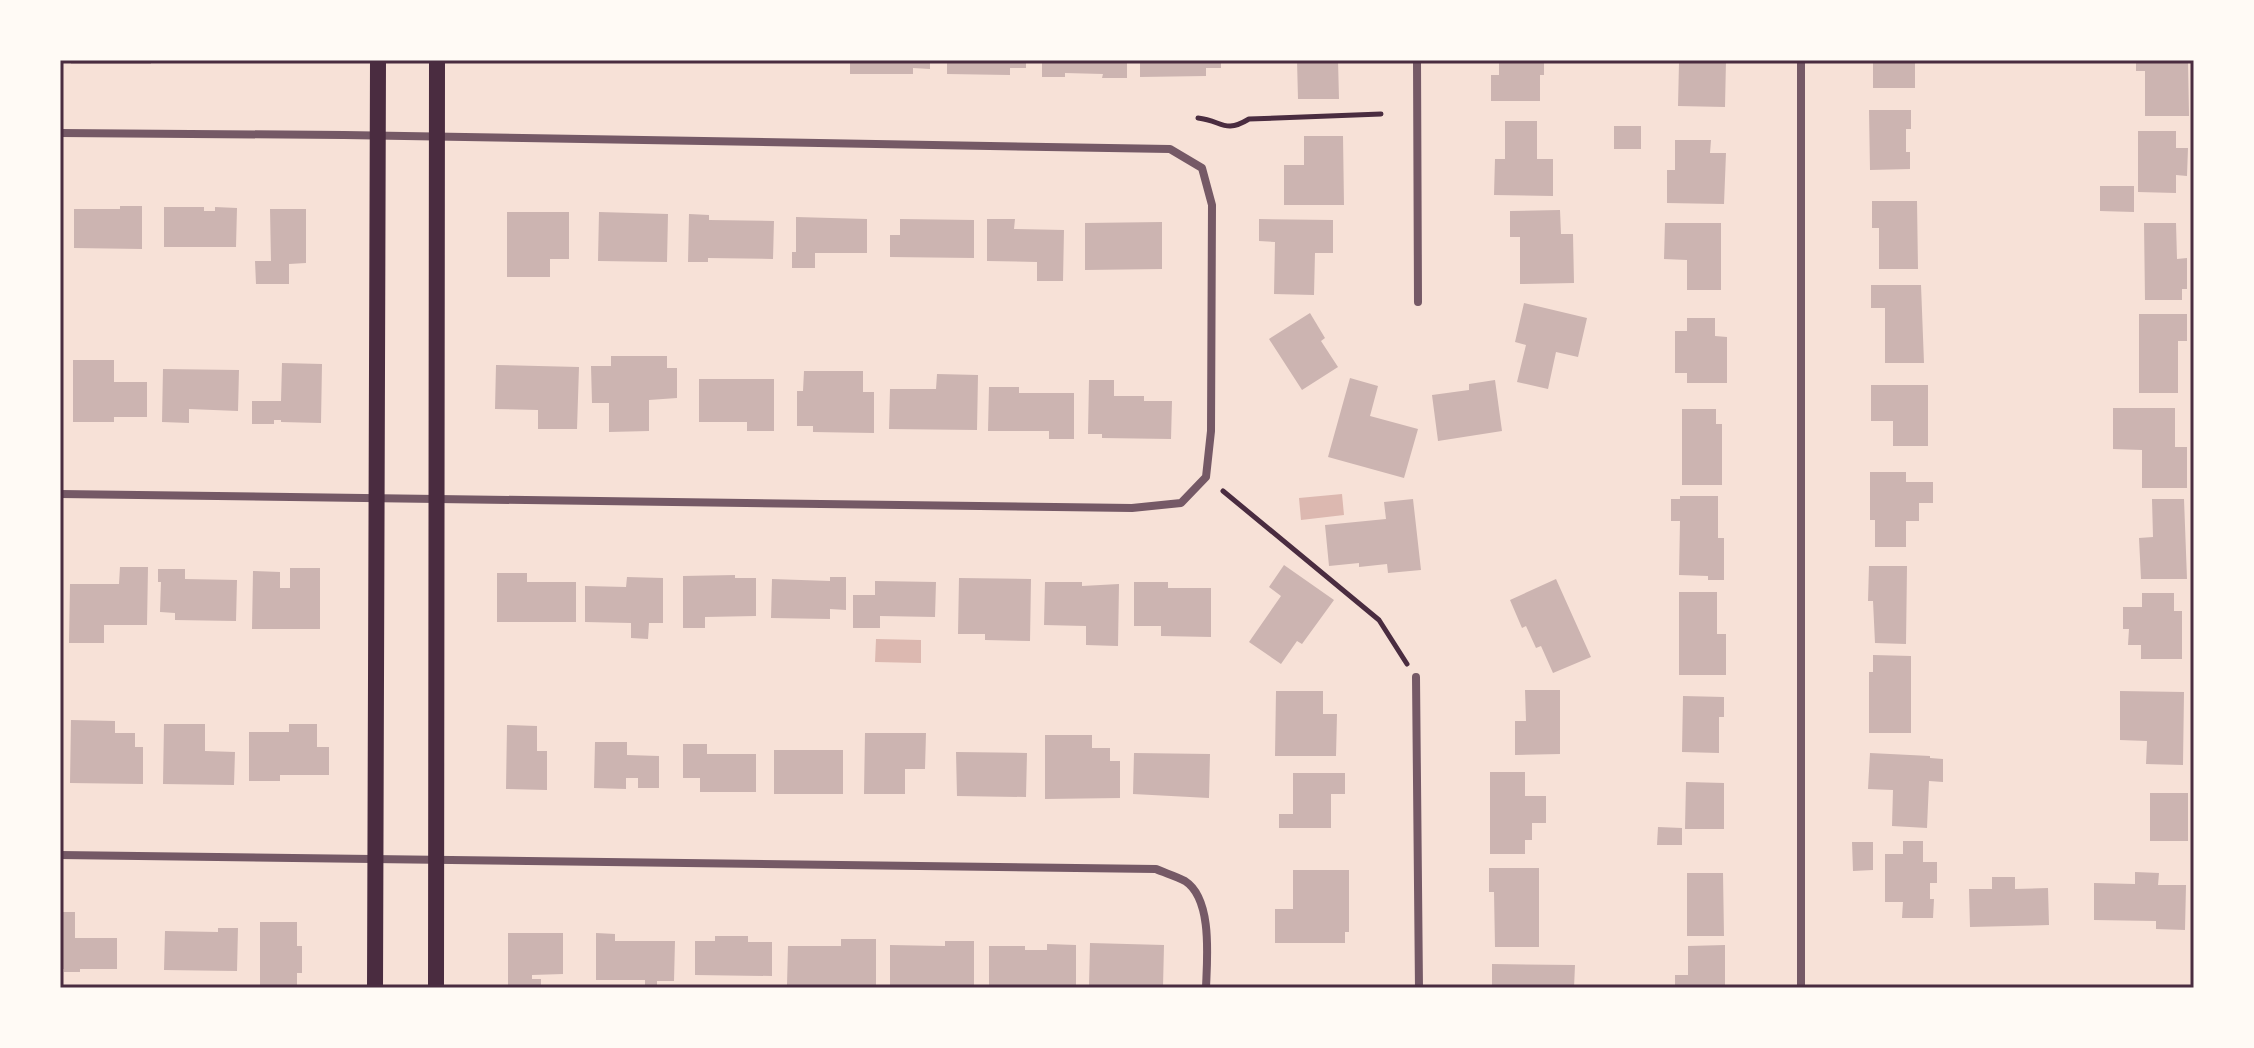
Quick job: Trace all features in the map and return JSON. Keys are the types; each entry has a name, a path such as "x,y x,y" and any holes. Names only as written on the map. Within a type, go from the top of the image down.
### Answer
{"main road":[{"path":"375,988 378,60"},
{"path":"436,988 437,60"}],"street":[{"path":"1417,60 1418,302"},
{"path":"1801,60 1801,988"},
{"path":"60,133 1170,149 1202,168 1212,205 1211,431 1206,477 1181,503 1132,508 60,494"},
{"path":"1416,677 1419,988"},
{"path":"60,855 1156,869 1187,882 1203,908 1207,941 1206,988"}],"path":[{"path":"1198,118 1211,119 1223,127 1234,128 1249,119 1381,114"},
{"path":"1223,491 1379,620 1416,677"}],"shaded area":[{"path":"1342,494 1344,515 1301,520 1299,498"},
{"path":"876,639 921,640 921,663 875,662"}],"building":[{"path":"71,60 151,60 151,64 71,64"},
{"path":"161,60 196,60 196,63 161,63"},
{"path":"850,60 930,60 930,69 913,68 913,74 850,74"},
{"path":"947,60 1026,60 1026,68 1010,68 1010,75 947,74"},
{"path":"1042,60 1127,60 1127,78 1065,73 1065,77 1042,77"},
{"path":"1140,60 1221,60 1221,68 1206,68 1206,76 1140,77"},
{"path":"1297,60 1338,60 1339,99 1298,99"},
{"path":"1499,60 1544,60 1544,75 1540,75 1540,101 1491,101 1491,75 1499,75"},
{"path":"1673,60 1726,60 1725,107 1678,106 1679,63 1673,63"},
{"path":"1873,60 1931,60 1931,63 1915,63 1915,88 1873,88"},
{"path":"2136,60 2188,60 2189,116 2145,116 2145,71 2136,71"},
{"path":"1869,110 1911,110 1911,129 1906,129 1910,169 1870,170"},
{"path":"1505,121 1537,121 1537,159 1553,159 1553,196 1494,195 1495,159 1505,159"},
{"path":"1614,126 1641,126 1641,149 1614,149"},
{"path":"2138,131 2176,131 2176,148 2188,148 2187,176 2176,175 2176,193 2138,192"},
{"path":"1304,136 1343,136 1344,205 1284,205 1284,165 1304,165"},
{"path":"1675,140 1711,140 1710,153 1726,153 1724,204 1667,203 1667,170 1675,170"},
{"path":"2100,186 2134,186 2134,212 2100,211"},
{"path":"1872,201 1917,201 1918,269 1879,269 1879,228 1872,228"},
{"path":"120,206 142,206 142,249 74,248 74,209 120,209"},
{"path":"164,207 204,207 204,211 215,211 215,207 237,208 236,247 164,247"},
{"path":"270,209 306,209 306,263 289,264 289,284 256,284 255,261 271,261"},
{"path":"1560,210 1561,234 1573,234 1574,283 1520,284 1520,237 1510,237 1510,211"},
{"path":"507,212 569,212 569,259 550,259 550,277 507,277"},
{"path":"599,212 668,214 667,262 598,261"},
{"path":"689,214 709,215 709,220 774,221 773,259 708,258 708,262 688,262"},
{"path":"796,217 867,219 867,253 815,253 815,268 792,268 792,252 796,252"},
{"path":"900,219 974,220 974,258 890,257 890,235 900,235"},
{"path":"987,219 1015,219 1014,229 1064,230 1063,281 1037,281 1037,262 987,261"},
{"path":"1259,219 1333,220 1333,253 1315,253 1314,295 1274,294 1275,242 1259,241"},
{"path":"1162,222 1162,269 1085,270 1085,223"},
{"path":"1665,223 1721,223 1721,290 1687,290 1687,260 1664,259"},
{"path":"2144,223 2176,223 2177,259 2187,258 2187,289 2182,289 2182,300 2145,300"},
{"path":"1871,285 1921,285 1924,363 1885,363 1885,308 1871,308"},
{"path":"1524,303 1587,318 1578,357 1556,352 1548,389 1517,382 1526,345 1515,342"},
{"path":"1310,313 1325,338 1321,341 1338,367 1302,390 1269,339"},
{"path":"2139,314 2187,314 2187,341 2178,341 2178,393 2139,393"},
{"path":"1687,318 1715,318 1715,336 1727,337 1727,383 1687,383 1687,373 1675,373 1675,331 1687,331"},
{"path":"611,356 667,356 667,368 677,368 677,398 649,400 649,431 609,432 609,403 592,403 591,366 611,366"},
{"path":"73,360 114,360 114,382 147,382 147,417 114,417 114,422 73,422"},
{"path":"282,363 322,364 321,423 274,420 274,424 252,424 252,401 281,401"},
{"path":"496,365 579,367 577,429 538,429 538,410 495,409"},
{"path":"163,369 239,370 238,411 189,409 189,423 162,422"},
{"path":"804,371 863,371 863,392 874,392 874,433 813,432 813,426 797,426 797,391 803,391"},
{"path":"937,374 978,375 977,430 889,429 890,389 936,389"},
{"path":"1350,378 1378,386 1370,416 1418,429 1404,478 1328,457"},
{"path":"699,379 774,379 774,431 747,431 747,422 699,422"},
{"path":"1089,380 1114,380 1114,396 1144,396 1144,401 1172,401 1171,439 1102,438 1102,434 1088,434"},
{"path":"1495,380 1502,431 1438,441 1432,395 1469,390 1469,384"},
{"path":"1871,385 1928,385 1928,446 1893,446 1893,421 1871,421"},
{"path":"989,387 1019,387 1019,393 1074,393 1074,439 1049,439 1049,431 988,431"},
{"path":"2113,408 2175,408 2175,447 2187,447 2187,488 2142,488 2142,450 2113,449"},
{"path":"1682,409 1716,409 1716,424 1722,424 1722,485 1682,485"},
{"path":"1870,472 1906,472 1906,482 1933,482 1933,503 1919,503 1919,521 1906,521 1906,547 1875,547 1875,520 1870,520"},
{"path":"1680,496 1718,496 1718,538 1724,538 1724,580 1679,575 1680,521 1671,521 1671,499 1680,499"},
{"path":"1413,499 1421,570 1388,573 1387,564 1329,566 1325,525 1386,519 1384,502"},
{"path":"2152,499 2184,499 2187,579 2141,579 2139,538 2153,537"},
{"path":"1284,565 1334,600 1302,644 1297,641 1281,664 1249,642 1281,596 1269,587"},
{"path":"1869,566 1907,566 1906,644 1875,643 1873,601 1868,601"},
{"path":"120,567 148,567 147,625 104,625 104,643 69,643 70,584 119,584"},
{"path":"290,568 320,568 320,629 252,629 253,571 280,572 280,588 290,588"},
{"path":"158,569 185,569 185,579 237,580 236,621 175,620 175,613 160,612"},
{"path":"497,573 527,573 527,582 576,582 576,622 497,622"},
{"path":"735,575 735,578 756,578 756,616 705,617 705,628 683,628 683,576"},
{"path":"627,577 663,578 663,623 649,623 648,639 631,638 631,623 585,622 585,586 626,587"},
{"path":"830,577 846,577 846,610 830,609 830,619 771,618 772,579 830,581"},
{"path":"959,578 1031,579 1030,641 985,640 985,634 958,634"},
{"path":"1556,579 1591,657 1553,673 1541,646 1536,648 1526,626 1522,628 1510,600"},
{"path":"875,581 936,582 935,617 880,616 880,628 853,628 853,595 875,595"},
{"path":"1045,582 1082,582 1082,586 1119,584 1118,646 1086,645 1086,626 1044,625"},
{"path":"1134,582 1168,582 1168,588 1211,588 1211,637 1161,636 1161,626 1134,626"},
{"path":"1679,592 1717,592 1717,634 1726,634 1726,675 1679,675"},
{"path":"2142,593 2174,593 2174,611 2182,611 2182,659 2141,659 2141,645 2128,645 2129,629 2123,629 2123,607 2142,607"},
{"path":"1873,655 1911,656 1911,733 1869,733 1869,672 1873,672"},
{"path":"1525,690 1560,690 1560,754 1515,755 1515,721 1526,721"},
{"path":"1276,691 1323,691 1323,714 1337,714 1336,756 1275,756"},
{"path":"2120,691 2184,692 2183,765 2146,764 2147,741 2120,740"},
{"path":"1683,696 1724,697 1724,717 1719,717 1719,753 1682,752"},
{"path":"71,720 115,721 115,733 135,733 135,747 143,747 143,784 70,783"},
{"path":"164,724 205,724 205,751 235,752 234,785 163,784"},
{"path":"289,724 317,724 317,747 329,747 329,775 280,775 280,781 249,781 249,732 289,732"},
{"path":"507,725 537,726 537,751 547,751 547,790 506,789"},
{"path":"865,733 926,733 925,769 905,769 905,794 864,794"},
{"path":"1045,735 1092,735 1092,748 1110,748 1110,761 1120,761 1120,798 1045,799"},
{"path":"595,742 627,742 627,755 659,756 659,788 638,788 638,778 626,778 626,789 594,788"},
{"path":"683,744 707,744 707,754 756,754 756,792 700,792 700,778 683,778"},
{"path":"774,750 843,750 843,794 774,794"},
{"path":"956,752 1027,753 1026,797 957,796"},
{"path":"1134,753 1210,754 1209,798 1133,794"},
{"path":"1870,753 1943,759 1943,782 1929,781 1927,828 1892,826 1893,790 1868,789"},
{"path":"1490,772 1525,772 1525,796 1546,796 1546,823 1532,823 1532,840 1525,840 1525,854 1490,854"},
{"path":"1293,773 1345,773 1345,794 1331,794 1331,828 1279,828 1279,814 1293,814"},
{"path":"1686,782 1724,783 1724,829 1685,829"},
{"path":"2150,793 2188,793 2188,841 2150,841"},
{"path":"1658,827 1682,828 1682,845 1657,845"},
{"path":"1903,841 1923,841 1923,862 1937,862 1937,883 1930,883 1930,899 1934,899 1933,918 1902,918 1903,902 1885,902 1885,854 1903,854"},
{"path":"1852,842 1873,842 1873,870 1853,871"},
{"path":"1489,868 1539,868 1539,947 1495,947 1494,892 1489,892"},
{"path":"1293,870 1349,870 1349,932 1345,932 1345,943 1275,943 1275,909 1293,909"},
{"path":"2135,872 2159,873 2158,885 2186,885 2185,930 2156,929 2156,921 2094,920 2094,883 2135,884"},
{"path":"1687,873 1723,873 1724,936 1687,936"},
{"path":"1992,877 2015,877 2015,889 2048,888 2049,925 1970,927 1969,889 1992,889"},
{"path":"60,912 75,912 75,938 117,938 117,969 64,972 60,969"},
{"path":"260,922 297,922 297,946 302,946 302,973 297,973 297,988 260,988"},
{"path":"218,928 238,928 237,971 164,970 165,931 218,932"},
{"path":"508,933 563,933 563,974 532,975 532,979 541,979 541,988 508,988"},
{"path":"596,933 615,934 615,941 675,941 674,981 657,981 657,988 645,988 645,980 596,980"},
{"path":"715,936 748,936 748,942 772,942 772,976 695,975 695,941 715,941"},
{"path":"841,939 876,939 876,986 787,985 788,946 841,946"},
{"path":"945,941 974,941 974,987 890,986 890,945 945,946"},
{"path":"1090,943 1164,945 1163,987 1089,986"},
{"path":"1047,944 1076,945 1076,986 989,985 989,946 1025,946 1025,950 1047,950"},
{"path":"1725,945 1725,988 1675,988 1675,975 1688,975 1688,946"},
{"path":"1492,964 1575,965 1574,988 1492,988"}]}
